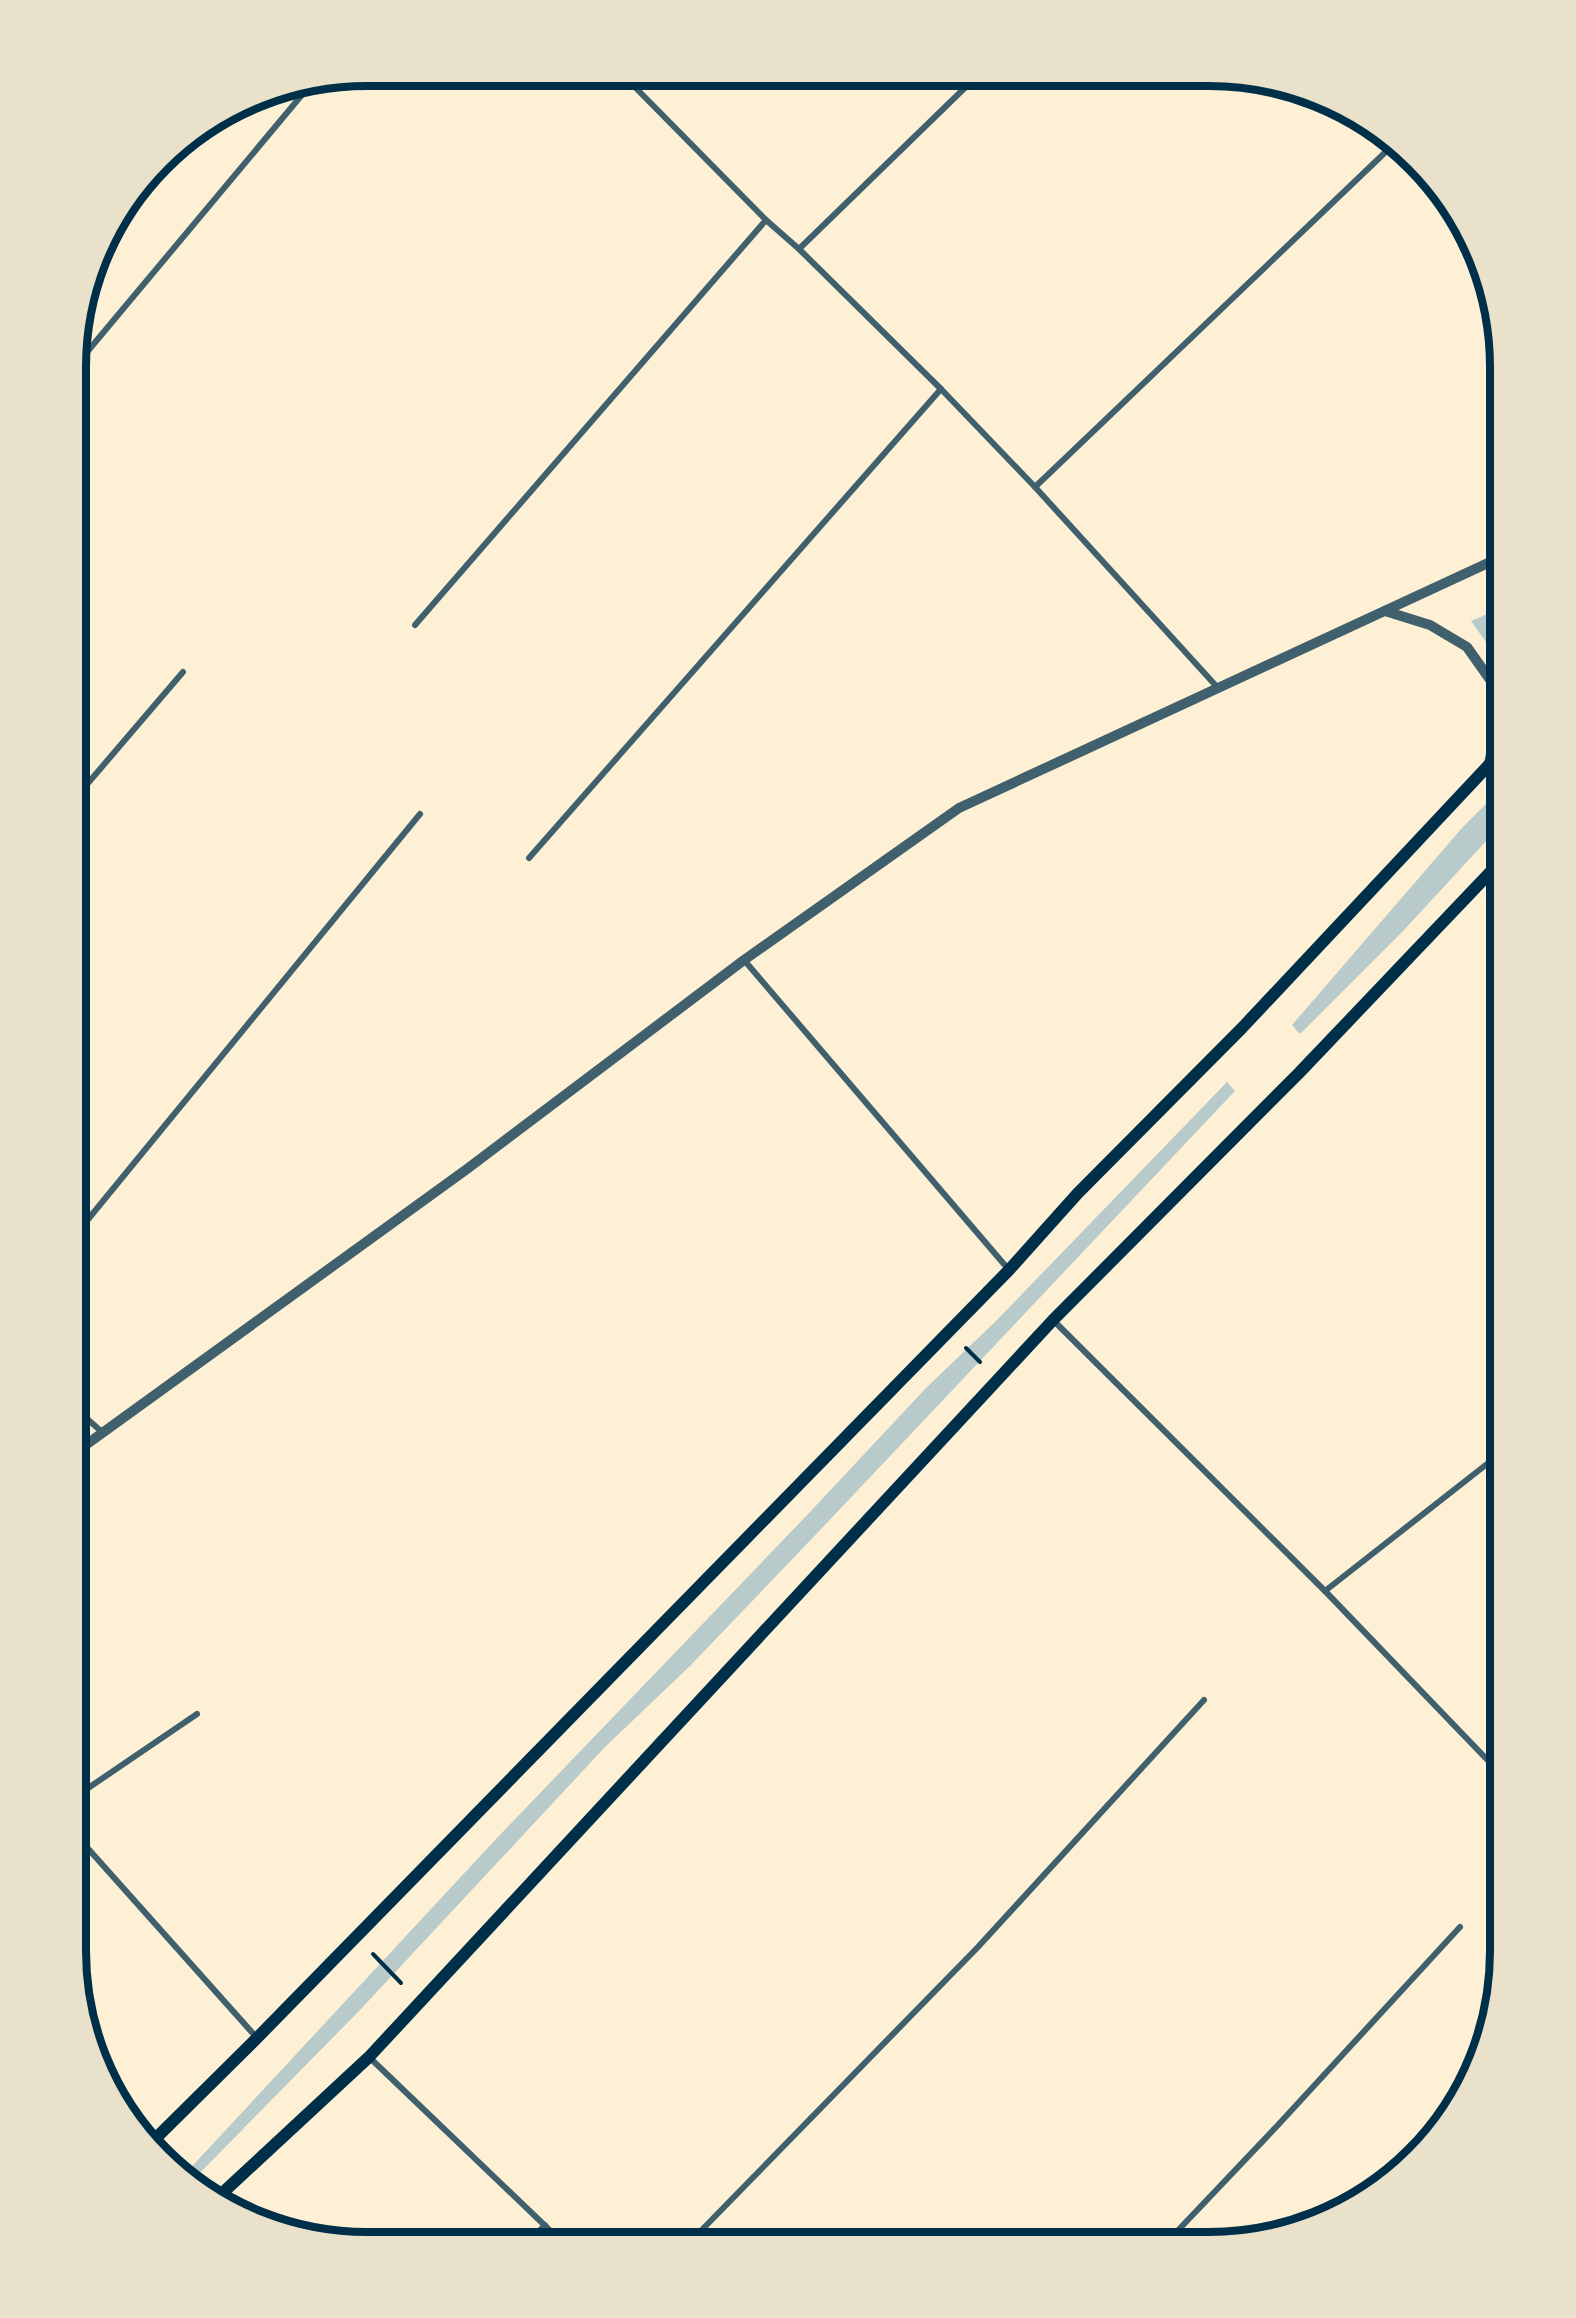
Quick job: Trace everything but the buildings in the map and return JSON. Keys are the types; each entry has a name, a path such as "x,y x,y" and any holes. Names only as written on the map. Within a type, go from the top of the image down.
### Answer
{"main road":[{"path":"156,2138 257,2038 1009,1270 1078,1192 1242,1028 1489,764"},
{"path":"223,2193 369,2057 1053,1320 1299,1073 1490,873"}],"street":[{"path":"634,86 766,220 799,249 941,389 1035,487 1218,688"},
{"path":"799,249 967,86"},
{"path":"86,354 304,93"},
{"path":"1035,487 1388,150"},
{"path":"415,626 766,220"},
{"path":"529,858 941,389"},
{"path":"86,1444 467,1169 744,960 959,808 1490,562"},
{"path":"1385,611 1430,625 1467,647 1490,680"},
{"path":"86,785 183,672"},
{"path":"1489,764 1490,759"},
{"path":"86,1222 420,814"},
{"path":"744,960 1009,1270"},
{"path":"1053,1320 1325,1591 1490,1763"},
{"path":"86,1418 102,1432"},
{"path":"1325,1591 1490,1462"},
{"path":"700,2232 978,1947 1204,1700"},
{"path":"86,1790 197,1714"},
{"path":"86,1846 257,2038"},
{"path":"1176,2232 1460,1927"},
{"path":"369,2057 552,2232"},
{"path":"538,2232 545,2225"}],"path":[{"path":"949,1330 997,1380"},
{"path":"356,1936 420,2002"}],"shaded area":[{"path":"1490,613 1490,648 1471,621"},
{"path":"1490,800 1490,837 1404,930 1300,1034 1292,1025 1462,828"},
{"path":"1227,1082 1235,1091 823,1527 690,1666 606,1746 359,2011 197,2176 189,2169 496,1839 926,1388 996,1321"}]}
